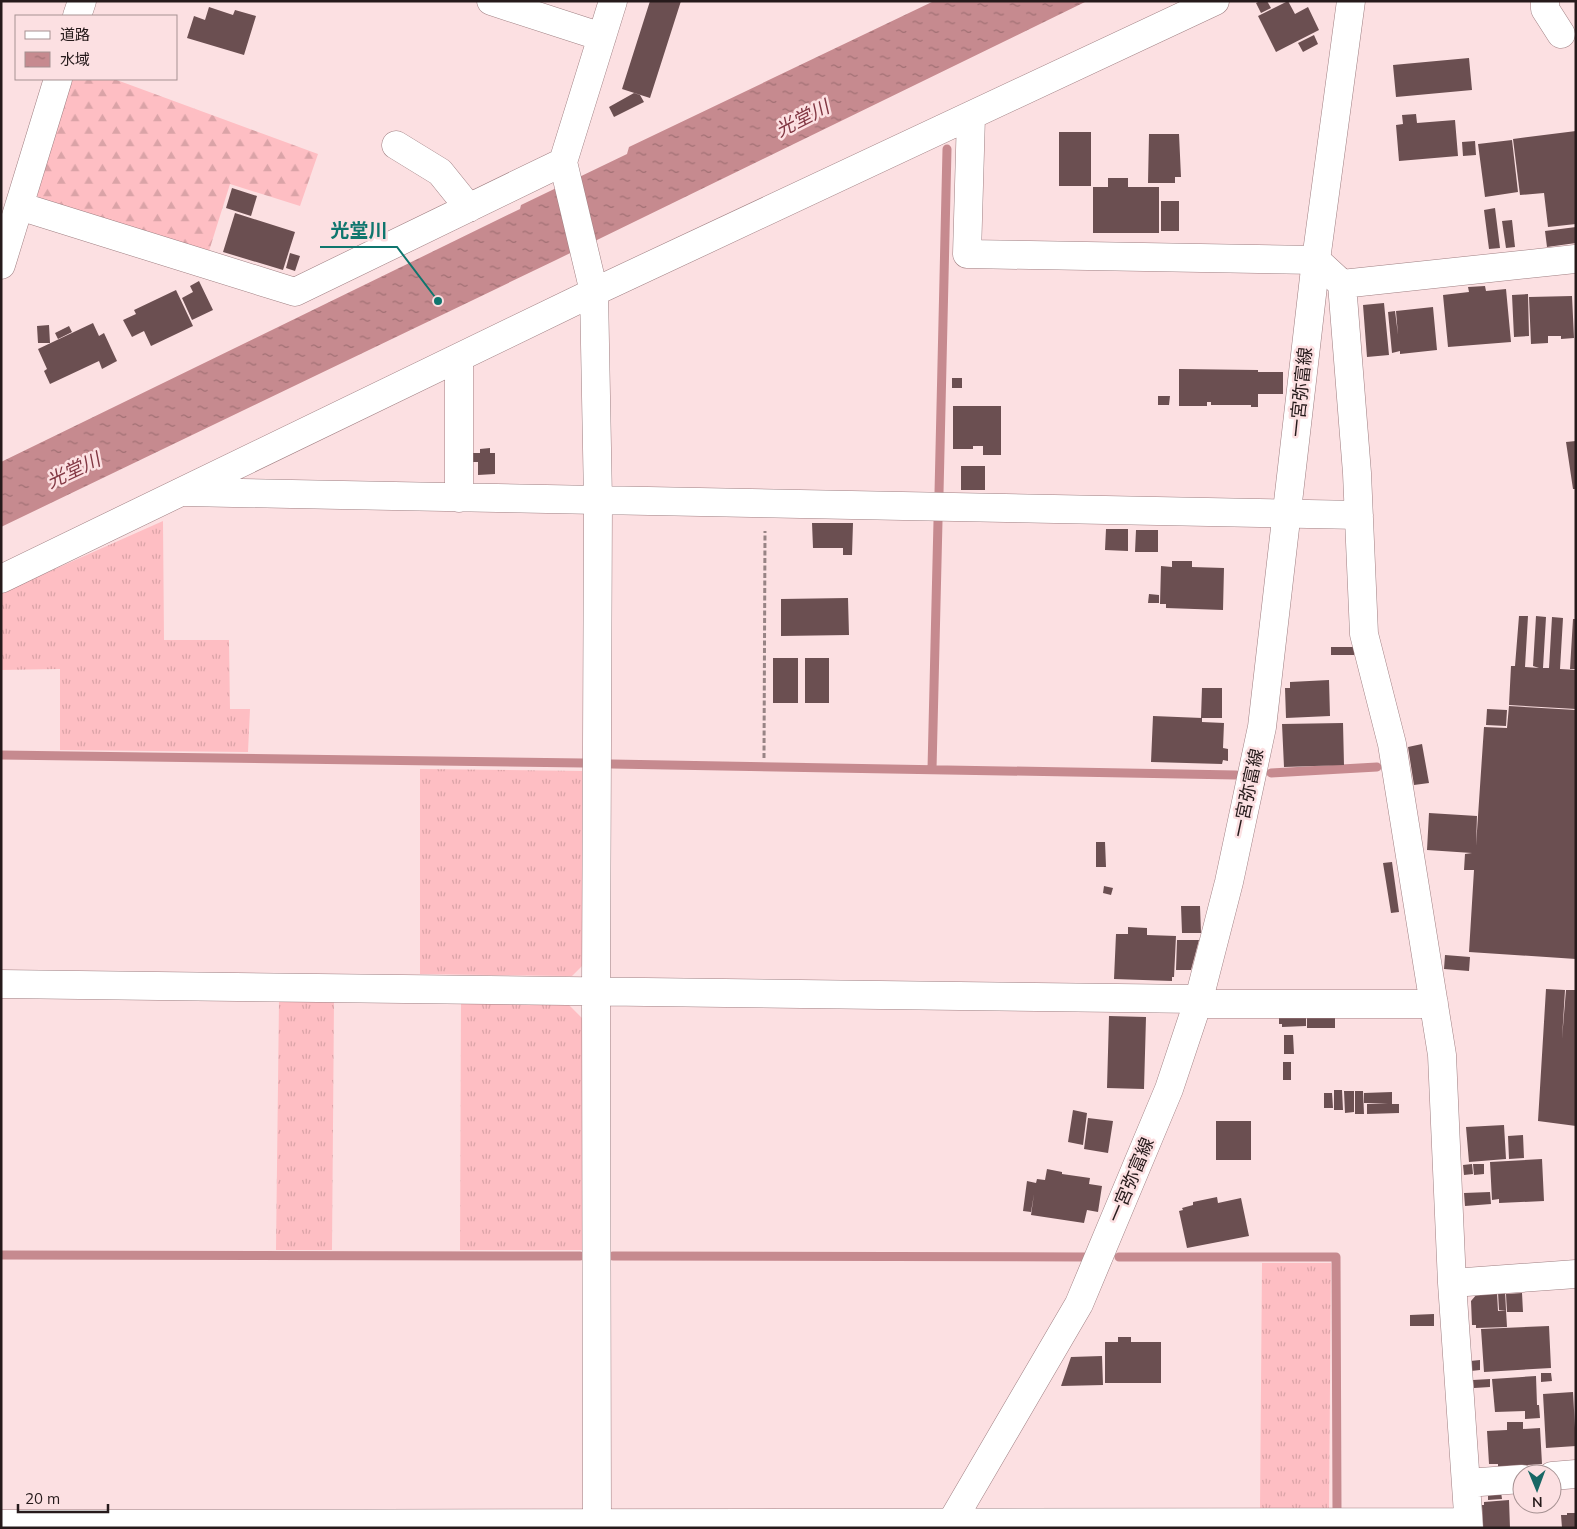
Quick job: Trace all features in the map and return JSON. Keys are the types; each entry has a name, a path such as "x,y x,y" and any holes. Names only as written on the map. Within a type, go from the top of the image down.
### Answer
{"street":[{"path":"77,15 82,1"},
{"path":"490,1 602,37"},
{"path":"596,1526 598,500 592,280 564,164 613,1"},
{"path":"1,579 459,358 592,280 971,116 1215,1"},
{"name":"一宮弥富線","path":"949,1525 1079,1304 1169,1089 1199,1001 1229,882 1262,727 1316,260 1351,1"},
{"path":"1545,1 1545,9 1561,34"},
{"path":"1,265 13,201 58,80"},
{"path":"1,1524 596,1526 1468,1525 1452,1283 1442,1056 1392,744 1364,634 1359,515 1342,284 1316,260 967,254 971,116"},
{"path":"396,145 440,172 469,208"},
{"path":"13,201 295,292 564,164"},
{"path":"1342,284 1575,260"},
{"path":"459,358 459,498"},
{"path":"181,492 1359,515"},
{"path":"1,984 1434,1004"},
{"path":"1452,1283 1576,1274"},
{"path":"1562,1475 1576,1474"},
{"path":"1466,1483 1512,1480"}],"path":[{"path":"764,758 765,504"}],"green space":[{"path":"71,80 117,80 318,154 300,206 230,184 209,251 40,200 36,193"},
{"path":"163,521 164,640 229,640 230,709 250,709 248,752 60,750 60,669 1,670 1,593"},
{"path":"420,769 582,771 582,966 572,976 420,974"},
{"path":"279,1001 334,1001 332,1250 276,1250"},
{"path":"461,1003 569,1005 582,1018 583,1250 460,1250"},
{"path":"1262,1263 1331,1263 1329,1511 1260,1511"}],"water":[{"path":"934,1 1087,1 556,260 1,527 1,462 520,209 521,205 627,154 629,147"}],"building":[{"path":"650,1 681,1 650,98 622,89"},
{"path":"1267,1 1271,8 1261,13 1256,3"},
{"path":"1288,1 1295,14 1308,7 1319,30 1276,52 1258,16"},
{"path":"209,7 233,15 235,10 256,16 244,55 187,38 194,16 205,20"},
{"path":"1314,35 1318,44 1303,52 1298,43"},
{"path":"1469,58 1472,90 1396,97 1393,65"},
{"path":"634,93 640,95 644,102 614,117 609,107"},
{"path":"1416,114 1417,123 1455,120 1458,156 1399,161 1396,125 1403,124 1402,115"},
{"path":"1576,131 1576,224 1548,227 1544,193 1520,195 1513,139"},
{"path":"1059,132 1091,132 1091,186 1059,186"},
{"path":"1149,134 1179,134 1181,177 1175,177 1175,183 1148,183"},
{"path":"1512,140 1518,192 1485,197 1478,144"},
{"path":"1475,141 1476,155 1463,156 1462,142"},
{"path":"1108,178 1128,178 1128,187 1159,187 1159,233 1093,233 1093,187 1108,187"},
{"path":"232,188 257,196 251,216 226,208"},
{"path":"1161,201 1179,201 1179,231 1161,231"},
{"path":"1495,208 1500,248 1489,249 1484,210"},
{"path":"235,213 295,232 283,270 223,252"},
{"path":"1512,220 1515,247 1506,248 1502,221"},
{"path":"1576,227 1576,243 1547,247 1545,231"},
{"path":"290,253 300,256 295,271 286,268"},
{"path":"199,281 213,310 192,320 182,298 193,292 190,286"},
{"path":"1485,286 1486,291 1506,289 1511,342 1448,347 1443,295 1469,292 1468,287"},
{"path":"176,290 193,326 151,346 144,331 132,337 123,320 136,314 134,310"},
{"path":"1528,294 1529,336 1514,337 1512,295"},
{"path":"1572,296 1574,338 1561,339 1561,336 1548,336 1548,343 1531,344 1529,297"},
{"path":"1384,303 1389,355 1367,357 1363,305"},
{"path":"1433,307 1437,350 1400,354 1400,351 1392,353 1388,312 1395,311 1398,335 1396,311"},
{"path":"93,323 99,336 104,333 117,361 102,369 99,361 50,384 44,371 47,369 38,349"},
{"path":"49,325 50,343 38,343 37,326"},
{"path":"69,326 72,332 58,339 55,333"},
{"path":"1179,369 1283,372 1283,394 1258,394 1258,407 1251,407 1251,405 1211,405 1211,402 1207,402 1207,406 1179,406"},
{"path":"952,378 962,378 962,388 952,388"},
{"path":"1158,396 1170,396 1169,405 1158,405"},
{"path":"953,406 1001,406 1001,455 983,455 983,446 973,446 973,449 953,449"},
{"path":"1576,441 1576,489 1573,489 1566,442"},
{"path":"490,448 490,453 495,453 495,474 478,475 478,462 473,462 473,453 480,453 480,449"},
{"path":"961,466 985,466 985,490 961,490"},
{"path":"812,523 853,523 852,555 843,555 843,548 813,548"},
{"path":"1106,529 1128,529 1128,551 1105,550"},
{"path":"1136,530 1158,530 1158,552 1135,552"},
{"path":"1172,561 1192,561 1192,567 1224,568 1223,610 1166,608 1166,604 1160,604 1161,566 1172,567"},
{"path":"1149,594 1159,595 1159,603 1148,603"},
{"path":"848,598 849,635 781,636 781,599"},
{"path":"1519,616 1528,616 1525,667 1539,668 1533,666 1536,616 1546,617 1543,668 1549,668 1552,617 1563,618 1560,669 1576,670 1576,709 1509,705 1511,666 1515,666"},
{"path":"1573,619 1576,619 1576,669 1570,669"},
{"path":"1331,647 1354,647 1354,655 1331,655"},
{"path":"773,658 798,658 798,703 773,703"},
{"path":"805,658 829,658 829,703 805,703"},
{"path":"1329,680 1330,716 1286,718 1285,688 1290,688 1290,682"},
{"path":"1202,688 1222,688 1222,718 1201,718"},
{"path":"1509,706 1576,710 1576,959 1469,952 1474,870 1464,870 1465,854 1472,853 1427,850 1429,813 1477,816 1476,846 1484,727 1507,728"},
{"path":"1487,709 1507,710 1506,726 1486,725"},
{"path":"1153,716 1202,718 1202,722 1224,723 1223,748 1228,749 1228,761 1223,760 1222,764 1151,762"},
{"path":"1343,723 1344,765 1284,767 1282,724"},
{"path":"1422,744 1429,783 1414,785 1408,747"},
{"path":"1096,842 1105,842 1106,867 1096,867"},
{"path":"1392,862 1399,912 1391,913 1383,863"},
{"path":"1104,886 1113,888 1111,895 1103,893"},
{"path":"1181,906 1200,906 1201,933 1182,933"},
{"path":"1128,927 1147,928 1147,935 1176,936 1174,977 1172,977 1172,981 1114,979 1116,934 1128,934"},
{"path":"1177,940 1199,940 1191,970 1176,970"},
{"path":"1445,955 1470,957 1469,971 1444,969"},
{"path":"1546,989 1565,990 1562,1039 1566,990 1576,990 1576,1126 1538,1121"},
{"path":"1109,1016 1146,1017 1144,1089 1107,1088"},
{"path":"1306,1016 1306,1026 1282,1027 1282,1024 1279,1024 1279,1017"},
{"path":"1307,1016 1335,1016 1335,1028 1307,1028"},
{"path":"1284,1035 1293,1035 1294,1054 1284,1054"},
{"path":"1283,1062 1291,1062 1291,1080 1283,1080"},
{"path":"1334,1090 1342,1090 1343,1110 1334,1110"},
{"path":"1344,1091 1354,1091 1354,1112 1345,1113"},
{"path":"1355,1091 1363,1091 1364,1114 1355,1114"},
{"path":"1392,1092 1392,1104 1399,1104 1399,1113 1367,1114 1367,1104 1388,1103 1364,1103 1364,1093"},
{"path":"1324,1093 1332,1093 1333,1108 1324,1108"},
{"path":"1073,1110 1087,1113 1083,1145 1068,1142"},
{"path":"1088,1118 1113,1121 1108,1153 1084,1149"},
{"path":"1216,1121 1251,1121 1251,1160 1216,1160"},
{"path":"1504,1125 1506,1159 1469,1162 1466,1127"},
{"path":"1523,1135 1524,1158 1509,1159 1508,1136"},
{"path":"1542,1159 1544,1201 1499,1203 1499,1199 1492,1200 1490,1162"},
{"path":"1472,1164 1473,1174 1464,1175 1463,1165"},
{"path":"1473,1164 1484,1164 1484,1174 1474,1175"},
{"path":"1047,1169 1062,1172 1062,1174 1090,1178 1089,1184 1102,1186 1098,1212 1087,1210 1084,1223 1031,1215 1034,1194 1031,1212 1023,1211 1027,1181 1036,1183 1037,1179 1045,1180"},
{"path":"1490,1192 1491,1204 1465,1206 1464,1193"},
{"path":"1217,1197 1218,1203 1241,1198 1249,1236 1187,1248 1179,1211 1183,1210 1182,1208 1193,1205 1193,1202"},
{"path":"1505,1291 1506,1310 1499,1310 1498,1292"},
{"path":"1497,1293 1498,1311 1506,1310 1507,1327 1476,1328 1476,1325 1472,1325 1471,1301 1477,1294"},
{"path":"1522,1293 1523,1312 1507,1312 1506,1294"},
{"path":"1434,1314 1434,1326 1410,1326 1410,1315"},
{"path":"1549,1326 1551,1368 1484,1372 1481,1329"},
{"path":"1118,1337 1131,1337 1131,1342 1161,1342 1161,1383 1105,1383 1105,1342 1118,1342"},
{"path":"1102,1356 1103,1385 1061,1386 1071,1357"},
{"path":"1480,1360 1480,1370 1471,1371 1470,1361"},
{"path":"1541,1373 1551,1373 1552,1381 1541,1382"},
{"path":"1536,1376 1537,1405 1539,1405 1540,1418 1525,1419 1525,1411 1495,1412 1492,1379"},
{"path":"1490,1379 1490,1387 1474,1388 1473,1380"},
{"path":"1573,1392 1576,1446 1546,1448 1543,1394"},
{"path":"1507,1422 1523,1422 1523,1429 1540,1428 1542,1464 1512,1464 1512,1466 1498,1467 1498,1464 1489,1464 1487,1431 1507,1430"},
{"path":"1501,1492 1502,1499 1488,1500 1488,1493"},
{"path":"1509,1500 1510,1528 1483,1528 1482,1505 1484,1505 1484,1502"},
{"path":"1567,1513 1576,1513 1576,1528 1562,1528 1561,1515 1567,1515"}],"waterway":[{"path":"939,493 947,149"},
{"path":"932,769 938,521"},
{"path":"1,755 583,763"},
{"path":"612,764 1236,775"},
{"path":"1271,773 1377,767"},
{"path":"1,1255 580,1256"},
{"path":"613,1256 1085,1257"},
{"path":"1119,1257 1336,1257 1337,1509"}],"place":[{"name":"光堂川","path":"438,301"}]}
